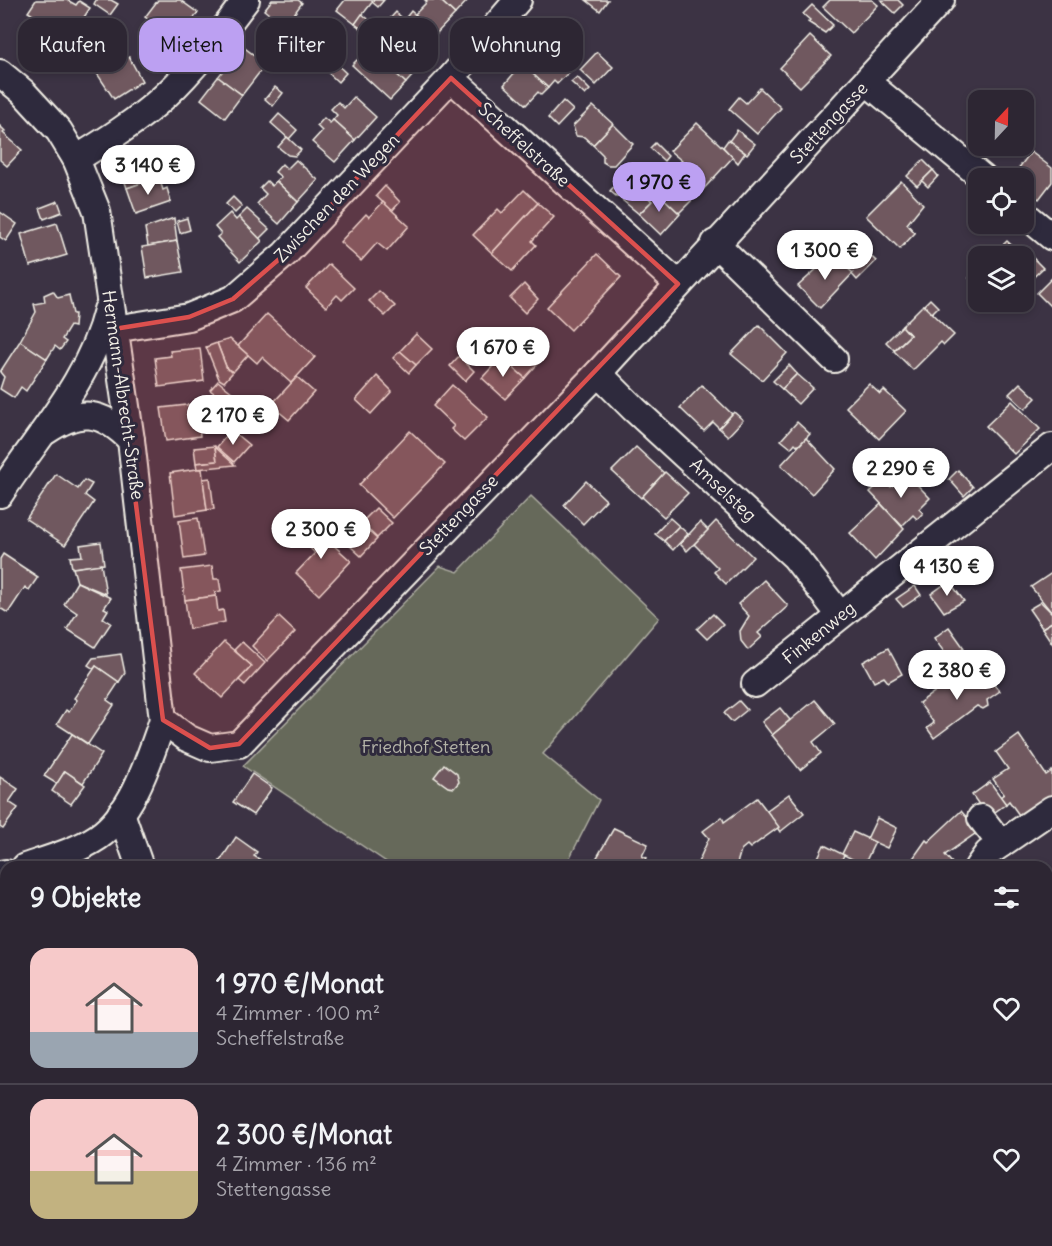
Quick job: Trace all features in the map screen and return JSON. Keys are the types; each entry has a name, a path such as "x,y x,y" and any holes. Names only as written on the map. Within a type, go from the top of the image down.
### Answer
{"street":[{"path":"76,159 122,129 166,95 220,34 246,0"},
{"name":"Zwischen den Wegen","path":"114,330 189,317 233,299 285,254 451,78 518,0"},
{"name":"Stettengasse","path":"163,720 187,738 210,748 239,744 598,373 715,243 868,83 941,0"},
{"name":"Hermann-Albrecht-Straße","path":"0,74 23,92 59,131 76,159 97,211 130,440 163,720"},
{"name":"Scheffelstraße","path":"451,78 678,284"},
{"path":"868,83 971,168"},
{"path":"1034,222 1052,237"},
{"path":"715,243 834,359"},
{"path":"0,494 46,431 100,339 110,298"},
{"name":"Amselsteg","path":"598,373 634,410 795,557 840,615"},
{"path":"46,431 66,417 87,415 114,423 130,440"},
{"name":"Finkenweg","path":"754,684 1052,447"},
{"path":"43,861 66,853 99,836 121,813 142,777 163,720"},
{"path":"982,861 988,853 1052,809"},
{"path":"121,813 138,861"},
{"path":"981,818 1001,844"}],"highlighted area":[{"path":"451,78 678,284 239,744 210,748 163,720 114,329 189,317 233,299 285,254"}],"green space":[{"name":"Friedhof Stetten","path":"531,496 659,618 543,754 599,800 568,861 385,861 243,766 440,566 458,572"}],"building":[{"path":"36,0 67,0 76,5 79,1 90,8 84,18 38,18 28,12"},
{"path":"96,0 111,0 118,4 110,15 94,4"},
{"path":"158,0 180,0 198,13 194,18 145,17"},
{"path":"272,0 298,0 302,3 291,18 274,18 264,10"},
{"path":"345,0 374,0 355,24 337,10"},
{"path":"384,0 378,7 372,2"},
{"path":"425,0 440,0 455,14 438,32 438,18 419,18 415,14 427,2"},
{"path":"440,0 468,0 455,14"},
{"path":"586,0 608,0 600,11"},
{"path":"830,0 872,0 878,5 851,33 823,7"},
{"path":"881,0 898,0 903,5 895,13"},
{"path":"812,5 833,25 825,33 808,22 810,20 803,14"},
{"path":"411,11 419,18 406,18"},
{"path":"396,12 402,18 390,18"},
{"path":"810,36 831,56 800,87 780,68"},
{"path":"244,48 256,56 256,72 260,72 242,95 218,77 222,72 244,72"},
{"path":"597,52 613,67 596,85 582,72 583,67"},
{"path":"129,57 142,81 114,99 96,72 127,72 127,58"},
{"path":"358,59 358,71 352,65"},
{"path":"327,72 346,73 338,82"},
{"path":"360,72 394,72 406,83 390,100"},
{"path":"394,72 410,72 413,75 406,83"},
{"path":"515,72 531,72 548,88 541,95 538,92 526,105 504,85"},
{"path":"531,72 569,72 557,84 554,81 548,88"},
{"path":"218,77 242,95 225,118 201,99"},
{"path":"577,77 590,90 585,95 571,82"},
{"path":"275,87 283,93 273,106 265,99"},
{"path":"760,88 781,108 757,134 729,109 739,97 746,103"},
{"path":"354,97 376,117 355,140 333,120 337,115 331,109 338,102 344,108"},
{"path":"563,101 573,110 557,127 548,118"},
{"path":"593,106 613,124 593,145 584,137 576,136 573,126"},
{"path":"279,114 297,130 289,139 271,123"},
{"path":"324,118 330,123 333,120 355,140 335,162 312,142 322,131 317,126"},
{"path":"697,123 733,157 699,194 673,170 682,161 670,151"},
{"path":"613,124 633,144 614,165 608,165 603,162 603,155 593,145"},
{"path":"0,126 5,131 3,133 22,150 7,166 0,160"},
{"path":"737,130 755,144 747,154 729,141"},
{"path":"287,137 301,150 295,156 288,155 278,147"},
{"path":"728,140 745,153 738,163 723,147"},
{"path":"655,143 668,156 664,161 650,148"},
{"path":"154,149 158,162 154,163 159,177 127,188 118,162"},
{"path":"1034,154 1052,168 1052,182 1039,199 1034,195 1034,168 1019,168 1028,156"},
{"path":"296,160 318,180 298,202 276,181 281,177 275,172 282,164 287,169"},
{"path":"923,160 933,170 917,186 907,176"},
{"path":"182,167 185,175 166,182 164,175"},
{"path":"673,170 698,194 679,213 659,194 667,185 663,181"},
{"path":"933,170 938,176 928,187 922,181"},
{"path":"626,173 632,179 616,196 610,191"},
{"path":"637,174 649,185 643,191 631,180"},
{"path":"159,177 163,190 167,188 171,202 136,214 127,188"},
{"path":"631,180 652,201 639,214 616,195"},
{"path":"267,181 272,186 276,181 298,202 279,224 257,204 266,194 260,188"},
{"path":"901,181 923,204 907,224 915,233 900,249 866,216"},
{"path":"385,186 400,202 392,211 376,196"},
{"path":"654,189 680,214 661,235 639,214 652,201 648,197"},
{"path":"524,190 538,203 492,253 473,235 498,209 502,213"},
{"path":"233,197 242,206 235,213 226,204"},
{"path":"58,201 62,212 44,219 40,208"},
{"path":"383,202 409,226 387,251 377,243 361,261 340,242 366,214 369,217"},
{"path":"538,203 554,217 532,241 536,245 512,271 492,253"},
{"path":"247,209 269,229 259,239 239,217"},
{"path":"0,212 17,224 6,241 0,237"},
{"path":"230,213 236,220 239,217 262,241 240,262 217,237 221,234 215,227"},
{"path":"174,218 177,241 148,246 145,228"},
{"path":"187,218 190,230 180,233 177,221"},
{"path":"57,223 67,255 30,266 21,234"},
{"path":"177,241 183,272 147,278 142,247"},
{"path":"1007,241 1012,246 1002,246"},
{"path":"859,245 876,261 857,280 842,263"},
{"path":"597,254 621,277 571,330 547,307"},
{"path":"832,255 853,273 820,308 798,286"},
{"path":"1034,259 1043,268 1034,277"},
{"path":"329,264 354,288 342,300 337,295 326,307 306,288"},
{"path":"1052,278 1052,308 1037,293"},
{"path":"524,284 538,299 525,313 510,298"},
{"path":"53,291 58,298 69,295 73,314 75,314 74,327 70,326 62,339 66,342 60,350 55,346 47,359 20,341 36,312 34,304 45,302 44,295"},
{"path":"379,291 395,306 385,316 369,301"},
{"path":"930,299 938,307 932,313 924,305"},
{"path":"923,305 954,335 944,345 941,342 913,370 894,351 910,335 902,326"},
{"path":"267,314 315,357 291,383 262,357 257,363 238,346"},
{"path":"759,325 787,353 762,380 731,354"},
{"path":"902,326 910,335 894,350 886,342"},
{"path":"416,334 432,349 416,365 400,351"},
{"path":"519,337 543,358 525,378 501,357"},
{"path":"230,339 248,355 233,372 227,369 217,343"},
{"path":"20,341 47,359 26,391 21,387 14,398 0,389 4,377 0,372"},
{"path":"217,343 227,369 233,372 224,382 219,379 206,347"},
{"path":"200,348 204,381 159,387 155,358 171,356 170,351"},
{"path":"400,351 416,365 409,373 393,358"},
{"path":"459,356 474,371 465,381 450,366"},
{"path":"501,357 525,378 505,399 482,378"},
{"path":"789,365 797,374 782,389 773,381"},
{"path":"797,374 813,388 798,404 782,389"},
{"path":"377,376 392,391 371,414 356,400"},
{"path":"297,377 314,392 289,420 271,405"},
{"path":"218,381 233,393 226,402 210,390"},
{"path":"1020,383 1036,398 1025,409 1009,394"},
{"path":"869,384 880,394 884,390 906,411 879,439 846,407"},
{"path":"452,385 488,417 464,441 451,429 454,426 433,406"},
{"path":"702,385 732,414 719,428 713,422 704,431 680,408"},
{"path":"1012,401 1040,429 1014,454 986,426"},
{"path":"195,404 197,413 204,412 205,424 199,425 200,436 166,441 161,408"},
{"path":"734,412 743,420 728,436 719,428"},
{"path":"797,422 810,434 798,446 795,443 791,448 781,440"},
{"path":"231,430 249,445 234,462 217,447"},
{"path":"410,431 445,464 393,518 359,485"},
{"path":"806,438 835,469 812,494 781,465"},
{"path":"215,446 217,461 196,463 194,448"},
{"path":"215,447 235,465 197,469 196,463 217,461"},
{"path":"636,447 664,473 641,498 612,471"},
{"path":"202,469 207,510 175,515 170,473"},
{"path":"958,470 973,487 964,496 949,479"},
{"path":"665,472 688,493 664,517 642,497"},
{"path":"906,473 930,498 919,509 923,513 917,519 913,515 902,526 870,492 883,480 891,487"},
{"path":"56,474 78,489 84,480 92,484 85,495 94,502 65,545 26,519"},
{"path":"210,478 214,509 207,510 203,479"},
{"path":"586,481 606,500 583,524 564,505"},
{"path":"881,504 904,529 875,560 850,533"},
{"path":"376,508 392,523 377,538 361,523"},
{"path":"353,517 377,539 361,556 337,534"},
{"path":"198,518 204,556 184,559 179,521"},
{"path":"670,518 679,526 664,541 655,534"},
{"path":"716,521 753,557 726,584 714,572 718,568 694,544"},
{"path":"308,522 351,561 319,595 296,573 315,553 296,534"},
{"path":"700,522 708,530 687,551 680,544"},
{"path":"679,526 688,534 673,550 664,541"},
{"path":"101,542 104,564 72,568 70,557 82,556 80,545"},
{"path":"3,554 38,577 29,590 25,587 8,613 0,608 0,559"},
{"path":"101,564 106,594 77,582 73,568"},
{"path":"212,566 214,579 219,579 221,591 215,592 216,596 185,600 181,570"},
{"path":"1052,573 1052,613 1031,587"},
{"path":"764,580 788,606 758,633 762,637 748,650 741,641 740,631 749,616 738,604"},
{"path":"949,581 964,601 944,612 931,594"},
{"path":"77,582 111,598 104,608 108,610 103,618 111,623 95,647 67,629 77,613 64,604"},
{"path":"915,586 921,595 903,607 896,599"},
{"path":"216,596 218,611 223,610 225,622 189,629 185,600"},
{"path":"1041,602 1052,613 1052,622 1042,628 1029,609"},
{"path":"713,614 723,624 707,639 697,629"},
{"path":"279,617 295,632 267,661 252,646"},
{"path":"1052,622 1052,643 1042,628"},
{"path":"949,627 964,648 949,659 934,638"},
{"path":"224,642 252,666 222,698 195,673"},
{"path":"242,642 265,663 245,685 239,680 252,666 234,650"},
{"path":"888,648 902,674 888,682 884,677 874,682 863,662"},
{"path":"121,654 125,673 119,682 96,666 94,669 88,665 93,658"},
{"path":"96,666 119,682 107,700 114,705 88,744 57,724 66,710 69,712 77,700 74,698"},
{"path":"961,673 965,678 982,673 1000,691 987,700 988,706 983,709 977,706 934,738 927,728 934,723 919,703"},
{"path":"815,700 835,724 813,742 821,753 800,770 772,735"},
{"path":"739,701 747,710 732,722 724,713"},
{"path":"780,708 790,720 772,735 762,722"},
{"path":"72,734 102,754 83,783 65,771 57,784 44,776"},
{"path":"1019,735 1046,775 1052,771 1052,802 1024,822 1009,801 1006,804 1000,797 1004,794 993,779 1008,769 996,752"},
{"path":"444,764 457,774 459,782 454,788 448,787 434,777"},
{"path":"65,771 85,785 71,804 52,791"},
{"path":"252,774 272,788 253,815 233,802"},
{"path":"0,777 18,789 9,802 18,808 3,829 0,827"},
{"path":"990,782 1006,804 988,817 972,795"},
{"path":"789,794 804,813 780,832 766,811"},
{"path":"757,798 779,827 750,848 747,845 741,850 738,861 699,861 709,838 703,831 722,817 724,822"},
{"path":"961,811 979,831 945,855 950,861 911,861 926,840 928,842"},
{"path":"877,818 897,828 887,848 867,839"},
{"path":"614,828 648,844 642,856 647,858 645,861 599,861 596,859"},
{"path":"853,832 875,842 866,861 856,861 842,854"},
{"path":"236,837 257,852 254,856 262,861 220,861"},
{"path":"824,845 844,855 841,861 816,861"}]}
